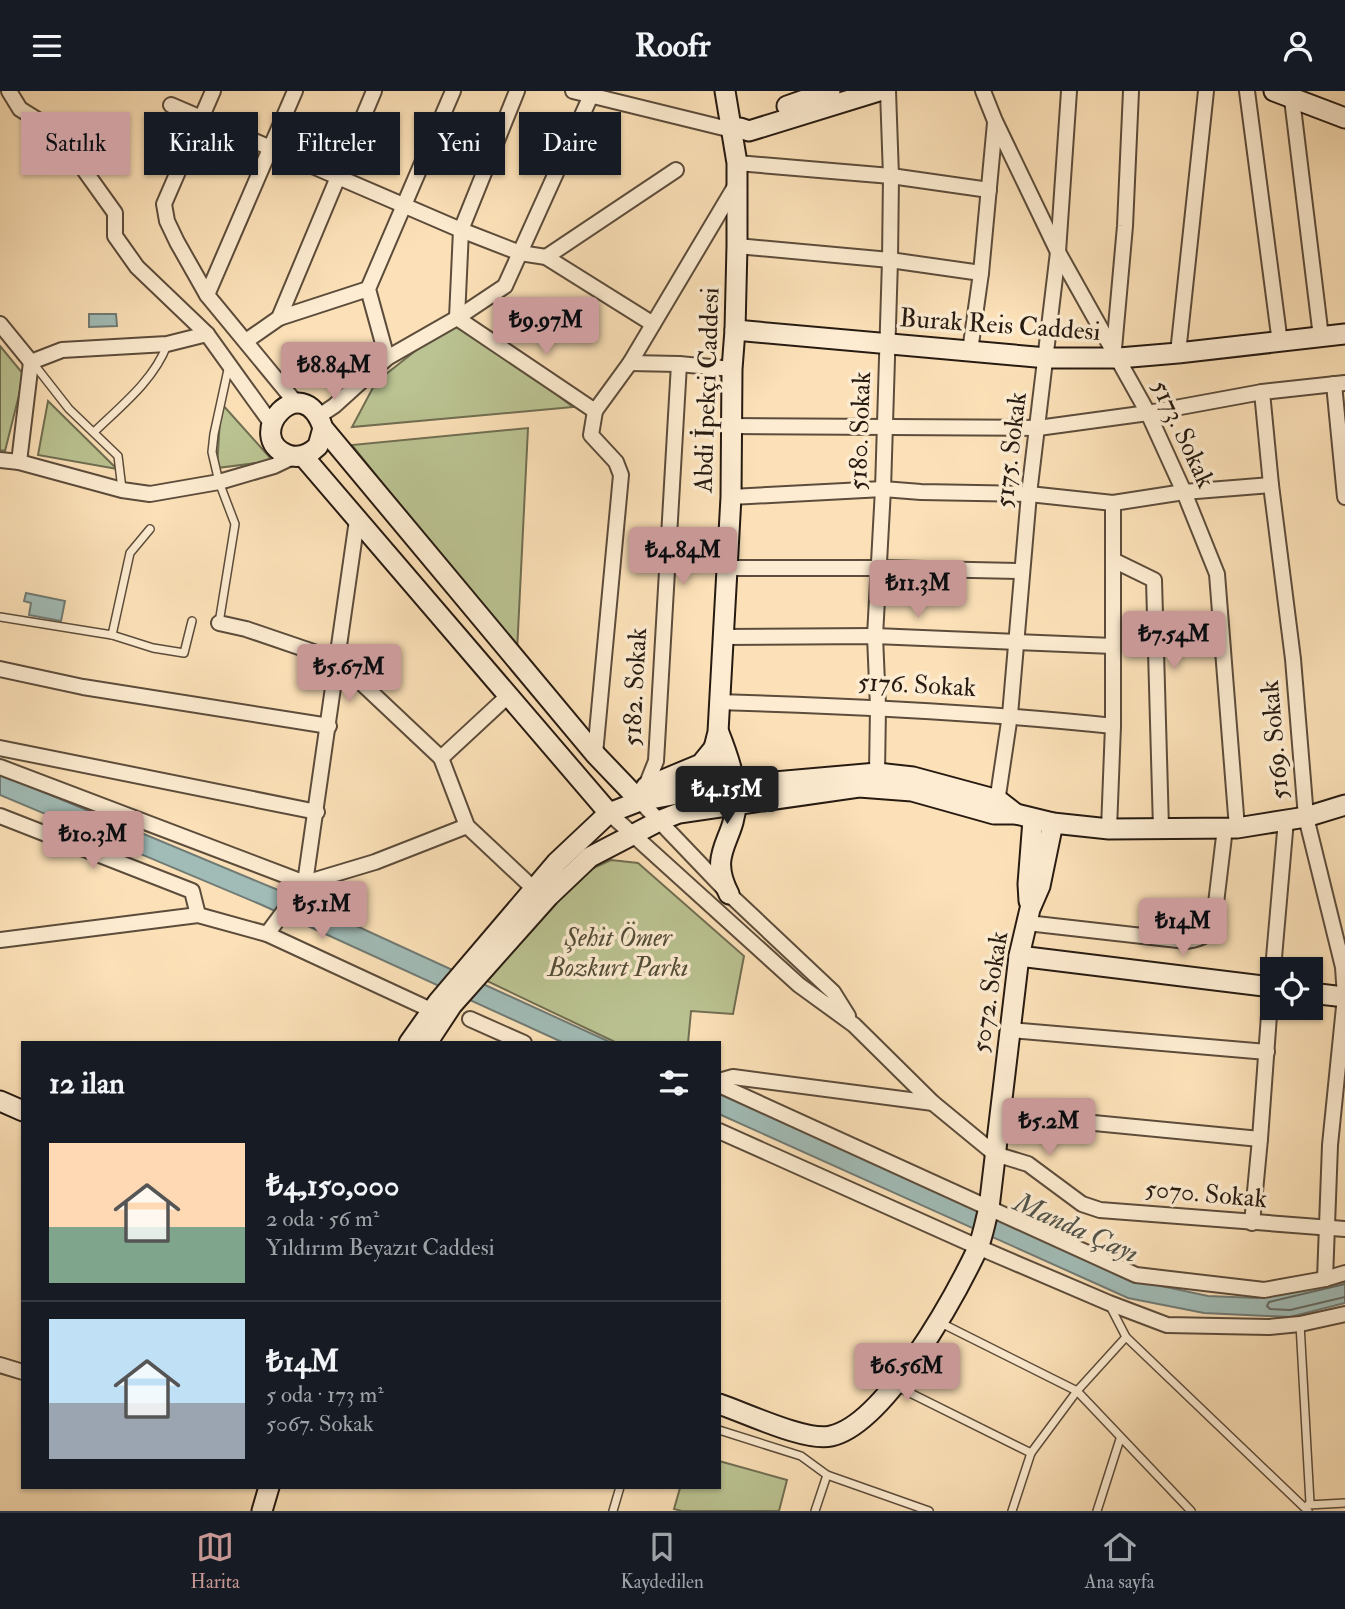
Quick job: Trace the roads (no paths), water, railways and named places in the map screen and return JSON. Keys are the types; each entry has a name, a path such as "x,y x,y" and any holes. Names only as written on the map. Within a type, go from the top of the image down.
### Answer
{"main road":[{"name":"Abdi İpekçi Caddesi","path":"661,820 679,813 716,807 729,792 729,758 716,740 731,497 737,246 736,129 726,91"},
{"path":"736,129 746,120 830,91"},
{"path":"736,129 749,131 879,91"},
{"path":"1282,94 1345,118"},
{"name":"Burak Reis Caddesi","path":"735,330 1047,358 1178,353 1345,334"},
{"path":"311,413 318,446 299,456 286,454 278,449 271,437 271,423 280,409 311,413 594,754 643,794 888,787 996,807"},
{"path":"299,456 609,813"},
{"path":"474,969 533,888 609,813 701,764 716,740"},
{"path":"729,792 877,773 920,779 1034,819 1109,829 1231,828 1306,817 1345,805"},
{"path":"729,792 719,865 722,881 729,894"},
{"name":"5072. Sokak","path":"721,1405 813,1438 832,1436 852,1427 895,1386 937,1321 978,1247 989,1208 1019,956 1028,916 1034,819"},
{"path":"411,1041 474,969 590,857 661,820"},
{"path":"1019,956 1260,979"},
{"path":"1323,994 1345,997"},
{"path":"428,1041 440,1006"},
{"path":"0,1101 21,1110"},
{"path":"262,1511 268,1489"}],"street":[{"path":"9,91 20,110 57,132 115,213 115,236 137,267 207,334 271,423"},
{"path":"205,112 213,91"},
{"path":"286,112 295,91"},
{"path":"279,319 374,91"},
{"path":"387,358 368,289 453,91"},
{"path":"457,318 461,230 517,91"},
{"path":"573,91 736,129"},
{"name":"5180. Sokak","path":"877,773 875,636 880,568 890,260 888,91"},
{"name":"5173. Sokak","path":"983,91 1058,252 1148,413 1217,574 1231,828 1214,920 1209,933 1204,937 1187,941 1028,916"},
{"name":"5175. Sokak","path":"996,807 1010,715 1029,494 1058,252 1069,91"},
{"path":"1117,354 1131,91"},
{"path":"1178,353 1206,91"},
{"path":"1247,91 1280,343"},
{"path":"177,175 164,204 164,212 177,242 207,295 311,413 334,406 387,358 457,318 505,286 592,94"},
{"path":"1282,94 1321,337"},
{"path":"171,105 186,112"},
{"path":"970,351 981,273 995,121"},
{"path":"207,295 272,147 258,141"},
{"path":"546,257 676,170"},
{"path":"594,754 621,475 616,462 592,435 595,411 653,324 737,172 891,176 989,190"},
{"path":"334,175 520,253 546,257 653,324"},
{"path":"737,246 890,260 981,273"},
{"path":"246,341 279,319 368,289"},
{"path":"457,318 595,411"},
{"path":"0,324 31,362 19,462"},
{"path":"31,362 62,350 167,344 207,334"},
{"path":"630,362 732,369"},
{"name":"5182. Sokak","path":"643,794 656,761 679,364"},
{"path":"732,426 1038,428 1148,413 1262,392 1340,384 1345,497"},
{"name":"5169. Sokak","path":"1262,392 1293,659 1306,817 1343,967 1345,997 1330,1145 1325,1279"},
{"path":"0,462 19,462 150,494 219,482 299,456"},
{"path":"731,497 883,489 1029,494 1113,503 1184,492 1271,485"},
{"path":"1109,829 1114,726 1113,503"},
{"path":"267,934 301,889 317,812 357,520"},
{"path":"1113,559 1154,580 1161,828"},
{"path":"726,568 1022,571"},
{"path":"219,623 246,629 337,660 441,758 467,826 533,888"},
{"path":"723,637 875,636 1112,646"},
{"path":"0,669 96,689 329,726"},
{"path":"441,758 509,695"},
{"name":"5176. Sokak","path":"718,702 878,707 1010,715 1114,726"},
{"path":"0,748 317,812"},
{"path":"0,767 301,889 467,826"},
{"path":"643,794 661,820 729,894 833,992 854,1025"},
{"path":"609,813 799,985 854,1025 933,1103 995,1154"},
{"path":"0,816 192,891 198,915"},
{"path":"1274,957 1286,820"},
{"path":"0,940 198,915 267,934 440,1006"},
{"path":"470,1019 520,1041"},
{"path":"1252,1223 1269,1020"},
{"path":"1010,1030 1267,1052"},
{"path":"721,1082 733,1077 933,1103"},
{"path":"721,1084 1136,1275 1264,1290 1345,1273"},
{"path":"1000,1114 1261,1139"},
{"path":"721,1132 978,1247 1167,1325 1234,1328 1300,1324 1345,1314"},
{"name":"5070. Sokak","path":"995,1154 1028,1164 1082,1204 1100,1210 1345,1229"},
{"path":"0,1365 21,1371"}],"lane":[{"path":"94,432 160,364 167,344"},
{"path":"31,362 69,409 118,456 122,489"},
{"path":"219,623 235,524 219,482 212,452 229,363"},
{"path":"112,635 130,553 149,529"},
{"path":"0,617 112,635 153,648 184,653 192,621"},
{"path":"1109,1303 1126,1337 1308,1507 1345,1503"},
{"path":"937,1321 1077,1391 1191,1511"},
{"path":"1300,1324 1308,1507"},
{"path":"1012,1511 1031,1453 1077,1391 1126,1337"},
{"path":"895,1386 1031,1453"},
{"path":"721,1431 801,1456 827,1475 929,1511"},
{"path":"1097,1511 1120,1439"},
{"path":"815,1511 827,1475"},
{"path":"613,1511 619,1489"}],"water":[{"path":"89,314 116,314 117,326 89,327"},
{"path":"26,593 65,601 61,621 29,615 31,603 24,601"},
{"path":"0,774 278,890 608,1041 560,1041 262,905 0,795"},
{"path":"721,1093 1138,1281 1208,1296 1257,1298 1345,1277 1345,1303 1290,1317 1204,1313 1128,1298 721,1115"}],"park label":[{"name":"Şehit Ömer Bozkurt Parkı","path":"618,952"}],"water label":[{"name":"Manda Çayı","path":"1076,1228"}]}
